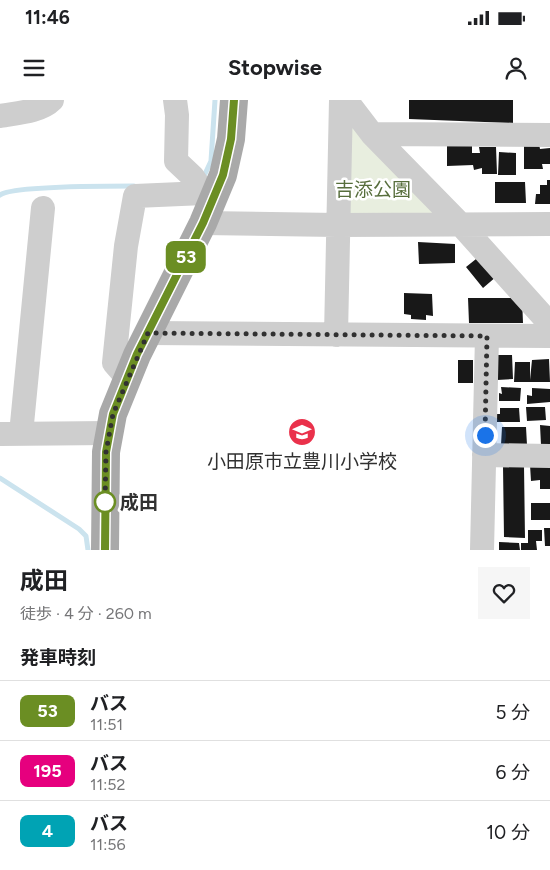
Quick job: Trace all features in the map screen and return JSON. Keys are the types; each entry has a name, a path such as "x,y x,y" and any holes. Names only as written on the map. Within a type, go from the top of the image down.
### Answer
{"main road":[{"path":"105,550 106,452 113,414 148,333 203,223 202,188 223,175 231,139 234,100"}],"street":[{"path":"0,116 37,108 48,104 52,100"},
{"path":"175,100 177,115 176,161 202,188"},
{"path":"336,335 341,100"},
{"path":"346,100 372,134 462,226 550,324"},
{"path":"372,134 550,135"},
{"path":"127,378 114,363 126,246 135,196 202,188"},
{"path":"43,208 11,434 108,433"},
{"path":"203,223 462,226 550,224"},
{"path":"148,333 550,336"},
{"path":"482,550 487,336"},
{"path":"484,455 550,456"}],"green space":[{"name":"吉添公園","path":"344,118 443,219 343,219"}],"building":[{"path":"409,100 513,100 513,123 409,119"},
{"path":"524,144 539,144 540,149 550,148 550,164 542,164 543,169 524,169"},
{"path":"447,145 472,145 472,153 480,153 479,147 496,147 497,174 482,174 482,168 474,170 473,165 447,166"},
{"path":"499,152 516,153 516,175 498,175"},
{"path":"547,180 550,180 550,204 535,204 536,194 540,194 540,185 547,185"},
{"path":"495,182 525,182 526,203 495,203"},
{"path":"418,242 455,244 455,263 419,264"},
{"path":"481,255 497,276 483,288 466,267"},
{"path":"404,293 432,294 433,316 426,315 426,320 411,319 411,315 404,314"},
{"path":"468,298 522,298 523,323 469,323"},
{"path":"497,355 512,355 513,379 497,380"},
{"path":"549,359 550,382 514,382 515,362 530,362 530,380 532,360"},
{"path":"458,360 473,360 473,383 458,383"},
{"path":"501,387 521,388 520,401 499,401 499,393 502,394"},
{"path":"532,388 550,389 550,402 527,404 527,395 532,396"},
{"path":"526,407 545,407 546,420 527,421"},
{"path":"500,408 519,408 520,422 496,422 496,414 500,414"},
{"path":"540,425 550,426 550,445 541,445"},
{"path":"502,427 526,427 527,445 501,445"},
{"path":"530,465 550,465 550,489 540,489 540,480 531,481"},
{"path":"503,466 524,466 525,538 504,537"},
{"path":"531,503 550,503 550,520 531,520"},
{"path":"544,528 550,528 550,546 545,546"},
{"path":"528,530 542,530 542,541 536,541 537,550 521,550 521,543 528,543"},
{"path":"499,542 519,543 520,550 499,550"}],"waterway":[{"path":"200,178 204,176 211,161 215,100"},
{"path":"0,195 8,192 42,188 134,186"},
{"path":"0,478 79,529 86,536 88,550"}],"bus line":[{"name":"53","path":"105,550 106,452 113,414 137,354 203,223 223,175 231,139 234,100"}],"place":[{"name":"小田原市立豊川小学校","path":"302,432"},
{"name":"成田","path":"105,502"}],"route":[{"path":"105,502 105,504 108,433 127,378 148,333 487,336 485,435"}]}
